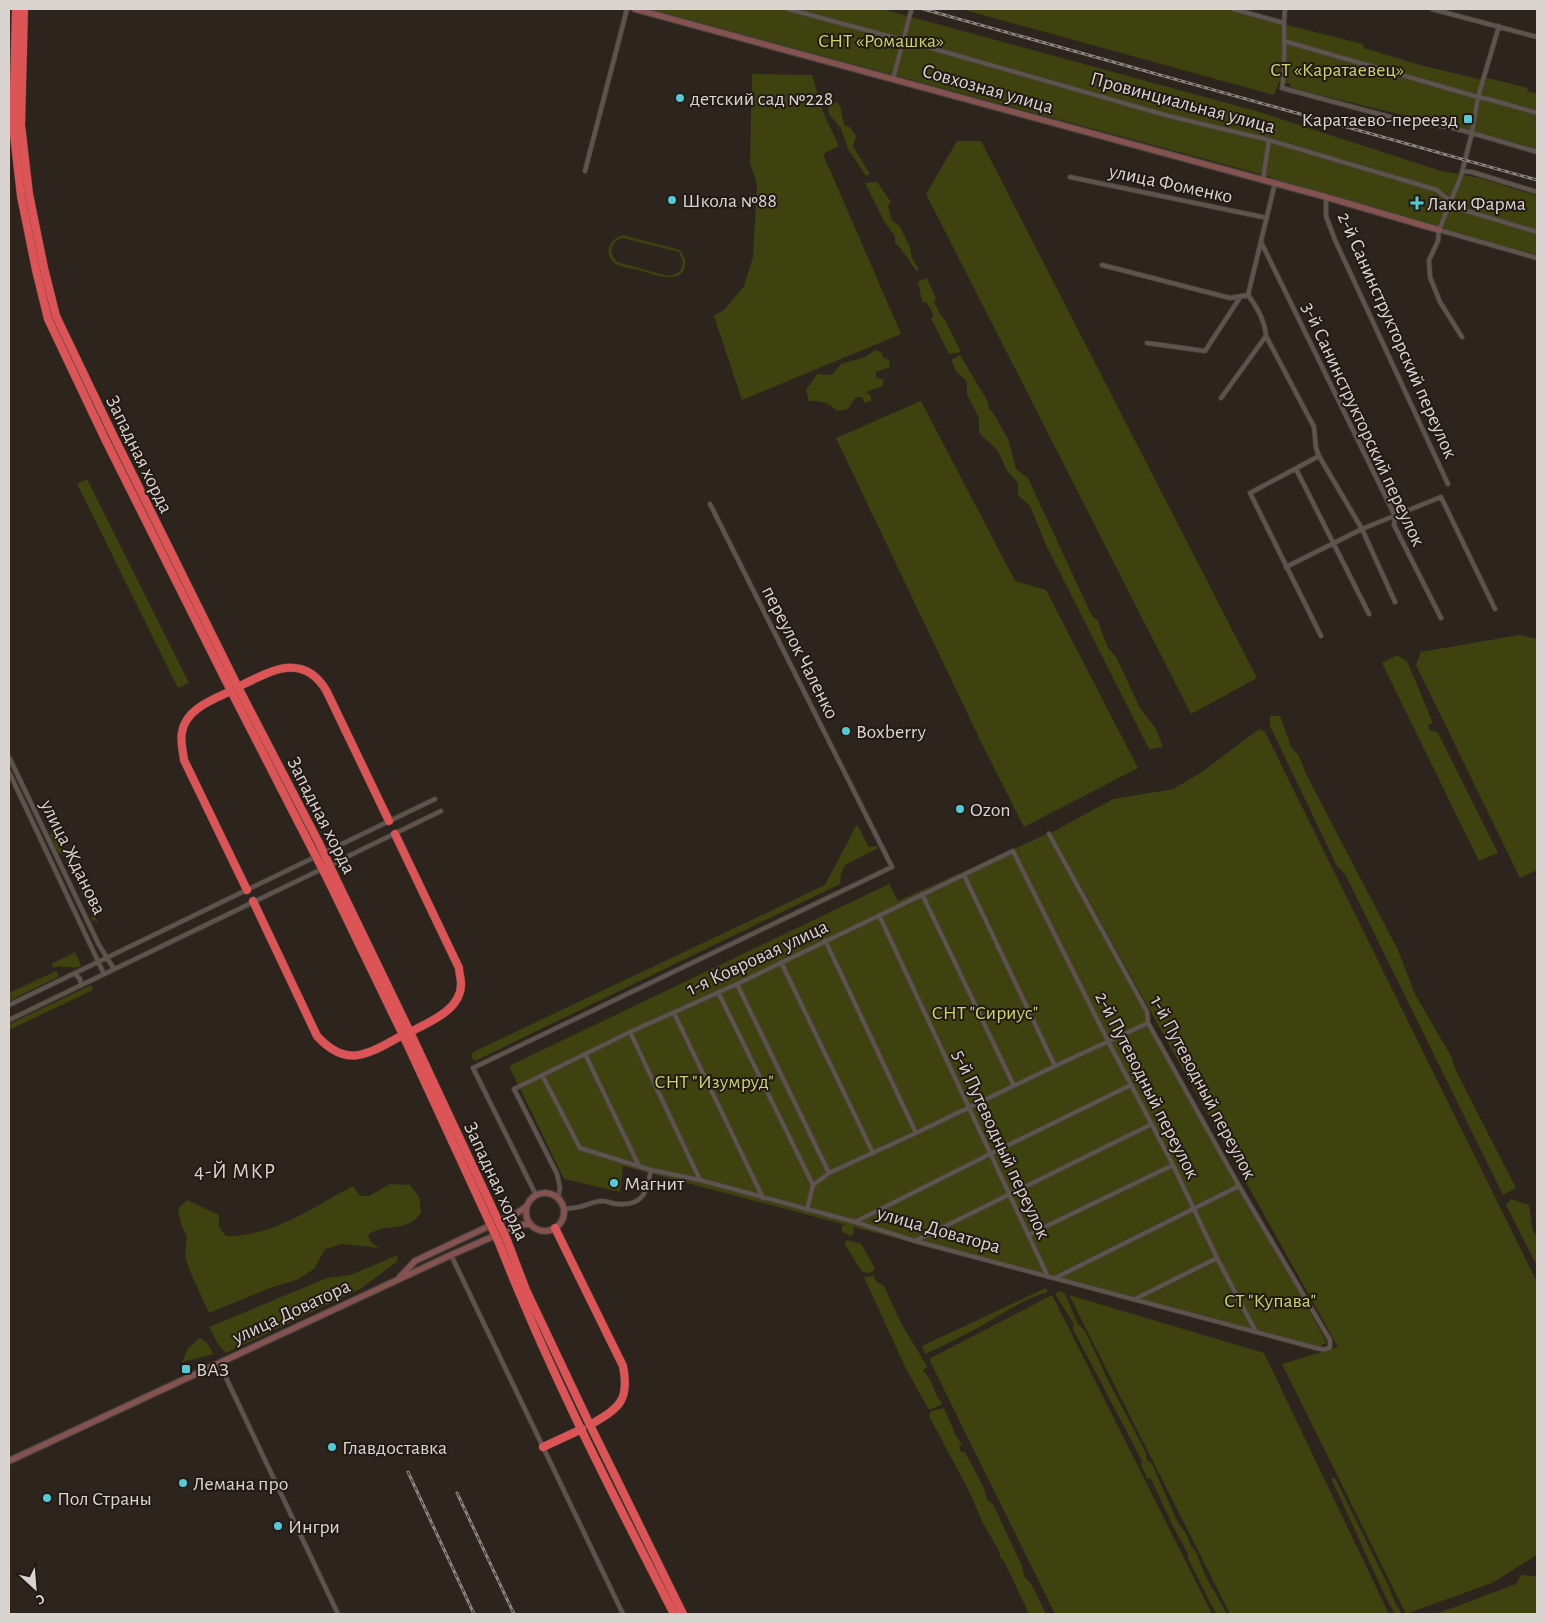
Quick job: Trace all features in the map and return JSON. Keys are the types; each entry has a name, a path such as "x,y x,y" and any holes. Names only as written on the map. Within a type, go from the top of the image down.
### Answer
{"highway":[{"name":"Западная хорда","path":"16,9 13,126 21,196 48,318 110,447 333,881 590,1426 684,1614"},
{"name":"Западная хорда","path":"24,9 21,125 29,194 56,316 234,689"},
{"path":"246,890 184,760 182,745 182,732 192,714 198,708 234,689 275,670 290,667 314,675 326,690 389,821"},
{"path":"253,902 317,1036 332,1051 343,1055 355,1056 431,1022 447,1011 456,1001 461,983 459,968 395,834"},
{"path":"554,1228 623,1366 625,1377 626,1387 618,1406 590,1426"},
{"name":"Западная хорда","path":"503,1241 519,1294 582,1429 674,1614"},
{"path":"543,1447 582,1429"}],"street":[{"path":"585,171 627,9"},
{"name":"Совхозная улица","path":"635,9 1326,197 1537,258"},
{"name":"Провинциальная улица","path":"788,9 1168,116 1269,140 1437,190 1450,204 1537,232"},
{"path":"1233,9 1284,22"},
{"path":"1285,9 1285,74 1282,88 1409,122 1449,127 1537,152"},
{"path":"1432,9 1537,37"},
{"path":"893,78 911,11"},
{"path":"1462,337 1440,302 1430,277 1429,260 1438,241 1439,230 1462,171 1472,133 1478,98 1499,26"},
{"path":"1284,41 1478,98 1537,113"},
{"path":"1263,180 1269,140"},
{"path":"1462,171 1472,172 1537,192"},
{"name":"улица Фоменко","path":"1070,177 1267,218"},
{"path":"1248,295 1275,183"},
{"name":"2-й Санинструкторский переулок","path":"1326,197 1326,216 1336,240 1448,484"},
{"name":"3-й Санинструкторский переулок","path":"1261,242 1395,516 1394,526 1441,618"},
{"path":"1102,265 1230,298 1248,295"},
{"path":"1248,295 1255,304 1266,327 1266,336 1314,427 1316,448 1319,456 1362,529 1395,602"},
{"path":"1147,343 1205,351 1240,296"},
{"path":"1221,398 1266,336"},
{"path":"1319,456 1250,493 1321,636"},
{"path":"1296,469 1369,614"},
{"path":"1286,567 1362,529 1441,497 1495,609"},
{"name":"переулок Чаленко","path":"536,1195 473,1068 892,867 710,504"},
{"name":"улица Жданова","path":"9,757 99,945 114,969"},
{"name":"улица Жданова","path":"9,772 104,974"},
{"path":"9,1005 435,799"},
{"path":"9,1020 441,811"},
{"name":"1-й Путеводный переулок","path":"1049,834 1147,1012 1148,1023 1239,1186 1330,1340 1330,1347 1324,1350"},
{"name":"1-я Ковровая улица","path":"558,1198 560,1188 557,1174 514,1089 630,1032 737,984 1013,851"},
{"name":"2-й Путеводный переулок","path":"1013,851 1108,1041 1173,1165 1216,1258 1256,1332"},
{"path":"964,875 1055,1066"},
{"path":"922,894 1014,1086"},
{"name":"5-й Путеводный переулок","path":"879,916 1048,1276"},
{"path":"826,940 916,1134"},
{"path":"781,962 873,1153"},
{"path":"75,974 80,979 81,985"},
{"path":"737,984 829,1173"},
{"path":"718,992 813,1185"},
{"path":"674,1013 763,1198"},
{"path":"807,1210 813,1185 829,1173 916,1134 1148,1023"},
{"path":"630,1032 700,1180"},
{"path":"585,1054 639,1166"},
{"name":"улица Доватора","path":"542,1075 580,1148 651,1170 700,1180 856,1222 915,1241 1324,1350"},
{"path":"856,1222 1131,1085"},
{"path":"915,1241 1152,1124"},
{"path":"1028,1235 1173,1165"},
{"path":"564,1209 584,1206 592,1202 606,1201 616,1204 627,1204 638,1200 642,1198 648,1188 651,1170"},
{"path":"1054,1278 1239,1186"},
{"path":"549,1193 558,1198 564,1209 561,1221 554,1228 540,1230 530,1224 526,1213 530,1199 536,1195 549,1193"},
{"name":"улица Доватора","path":"397,1280 415,1261 517,1213 527,1206"},
{"name":"улица Доватора","path":"9,1461 451,1255 520,1225 530,1224"},
{"path":"451,1255 624,1614"},
{"path":"1135,1299 1216,1258"},
{"path":"218,1363 338,1614"}],"green space":[{"name":"СНТ «Ромашка»","path":"649,9 882,9 1256,111 1441,171 1481,178 1537,196 1537,255 1435,228 1253,172"},
{"name":"СТ «Каратаевец»","path":"961,9 1231,9 1272,20 1273,18 1280,19 1283,24 1363,44 1364,48 1420,65 1482,80 1484,77 1528,88 1527,91 1537,94 1537,149 1290,87 1291,84 1279,82 1274,95"},
{"path":"752,74 812,75 823,112 839,146 823,154 901,334 742,400 714,316 725,309 744,286 753,257 757,184 750,163"},
{"path":"838,102 845,126 850,127 856,136 853,146 870,174 866,176 848,149 841,129 829,114 828,105"},
{"path":"957,141 981,141 1257,678 1191,714 926,194"},
{"path":"877,182 891,202 888,206 892,221 899,225 910,247 912,258 919,269 917,271 895,243 895,236 885,223 865,183"},
{"path":"623,235 680,250 685,259 685,268 676,277 669,277 619,266 610,258 609,250 612,242","holes":["623,238 679,252 683,262 682,268 676,274 668,276 617,262 612,255 612,248 615,242"]},
{"path":"927,278 936,299 934,302 961,352 949,354 931,318 934,316 927,303 922,301 918,282"},
{"path":"875,350 881,352 883,357 889,360 890,367 876,372 876,377 884,380 883,386 866,392 871,396 871,401 864,403 862,397 856,397 848,409 837,411 824,403 809,401 806,390 817,374 832,375 841,364 865,357"},
{"path":"960,355 1008,439 1016,469 1028,478 1092,616 1098,621 1108,648 1116,657 1140,708 1156,729 1163,747 1149,749 1046,545 1030,506 1018,495 1018,483 1007,471 998,451 979,433 979,418 967,394 967,382 956,371 951,360"},
{"path":"921,401 1015,581 1046,590 1138,768 1024,827 981,742 836,438"},
{"path":"87,479 189,683 178,688 77,484"},
{"path":"1519,635 1537,639 1537,870 1520,878 1416,665 1421,652"},
{"path":"1397,655 1407,661 1433,723 1428,725 1430,730 1438,733 1498,853 1479,861 1382,663"},
{"path":"1270,716 1280,716 1291,747 1299,756 1307,776 1398,950 1415,994 1452,1058 1455,1069 1516,1188 1503,1195 1345,874 1337,866 1270,726"},
{"path":"1259,729 1265,732 1537,1282 1537,1555 1492,1583 1406,1614 1282,1364 1338,1347 1051,833 1113,799 1173,789 1202,772"},
{"path":"51,825 98,923 95,920 91,921 92,915 63,854 58,852 50,836 52,831"},
{"path":"856,826 858,826 869,847 877,846 878,848 845,865 841,874 840,884 475,1061 471,1057 473,1052 825,885"},
{"name":"СНТ \"Изумруд\"","path":"1047,834 1327,1343 1318,1347 853,1227 854,1233 851,1236 842,1232 842,1226 846,1225 623,1166 620,1192 564,1179 509,1066 889,884 898,901"},
{"path":"75,952 81,966 53,968 52,964 49,965"},
{"path":"56,971 58,977 9,1001 9,993"},
{"path":"91,985 93,990 9,1030 9,1024"},
{"path":"390,1184 410,1185 419,1197 421,1213 415,1219 402,1226 381,1229 368,1235 370,1241 379,1248 342,1244 325,1249 314,1269 299,1279 270,1288 209,1313 189,1269 185,1255 187,1236 181,1224 178,1209 187,1200 219,1215 219,1227 226,1236 243,1235 260,1232 292,1219 353,1186 360,1196 369,1196"},
{"path":"1511,1199 1529,1205 1533,1231 1537,1237 1537,1266 1506,1205"},
{"path":"847,1240 861,1244 875,1268 871,1273 862,1272 844,1243"},
{"path":"398,1255 397,1262 360,1289 226,1353 218,1344 209,1327 327,1278 350,1275"},
{"path":"873,1276 876,1281 884,1286 902,1325 927,1366 923,1371 942,1403 941,1405 929,1410 906,1369 864,1277"},
{"path":"1046,1288 1048,1292 1008,1310 978,1328 925,1354 922,1346"},
{"path":"1059,1291 1065,1294 1078,1324 1085,1331 1146,1453 1147,1460 1152,1464 1177,1521 1187,1535 1206,1577 1227,1614 1216,1614 1151,1479 1147,1478 1141,1465 1142,1461 1073,1329 1074,1324 1055,1294"},
{"path":"1052,1295 1212,1614 1055,1614 929,1359"},
{"path":"1069,1295 1264,1353 1389,1614 1230,1614"},
{"path":"200,1338 207,1343 214,1354 182,1362 188,1348"},
{"path":"944,1408 956,1436 962,1444 959,1446 961,1452 965,1452 984,1488 987,1500 993,1504 1022,1566 1024,1576 1032,1585 1046,1614 1029,1614 968,1489 929,1416 931,1411"},
{"path":"1331,1478 1335,1478 1401,1612 1399,1614 1395,1614 1387,1600"},
{"path":"1521,1575 1536,1576 1537,1614 1436,1614 1516,1584"}],"railway":[{"path":"923,9 1537,180"},
{"path":"408,1472 474,1614"},
{"path":"457,1493 514,1614"}],"place":[{"name":"детский сад №228","path":"680,98"},
{"name":"Каратаево-переезд","path":"1468,119"},
{"name":"Школа №88","path":"672,200"},
{"name":"Лаки Фарма","path":"1417,203"},
{"name":"Boxberry","path":"846,731"},
{"name":"Ozon","path":"960,809"},
{"name":"Магнит","path":"614,1183"},
{"name":"ВАЗ","path":"186,1369"},
{"name":"Главдоставка","path":"332,1447"},
{"name":"Лемана про","path":"183,1483"},
{"name":"Пол Страны","path":"47,1498"},
{"name":"Ингри","path":"278,1526"}],"district":[{"name":"4-Й МКР","path":"235,1171"}],"park label":[{"name":"СНТ \"Сириус\"","path":"985,1012"},
{"name":"СТ \"Купава\"","path":"1270,1300"}]}
